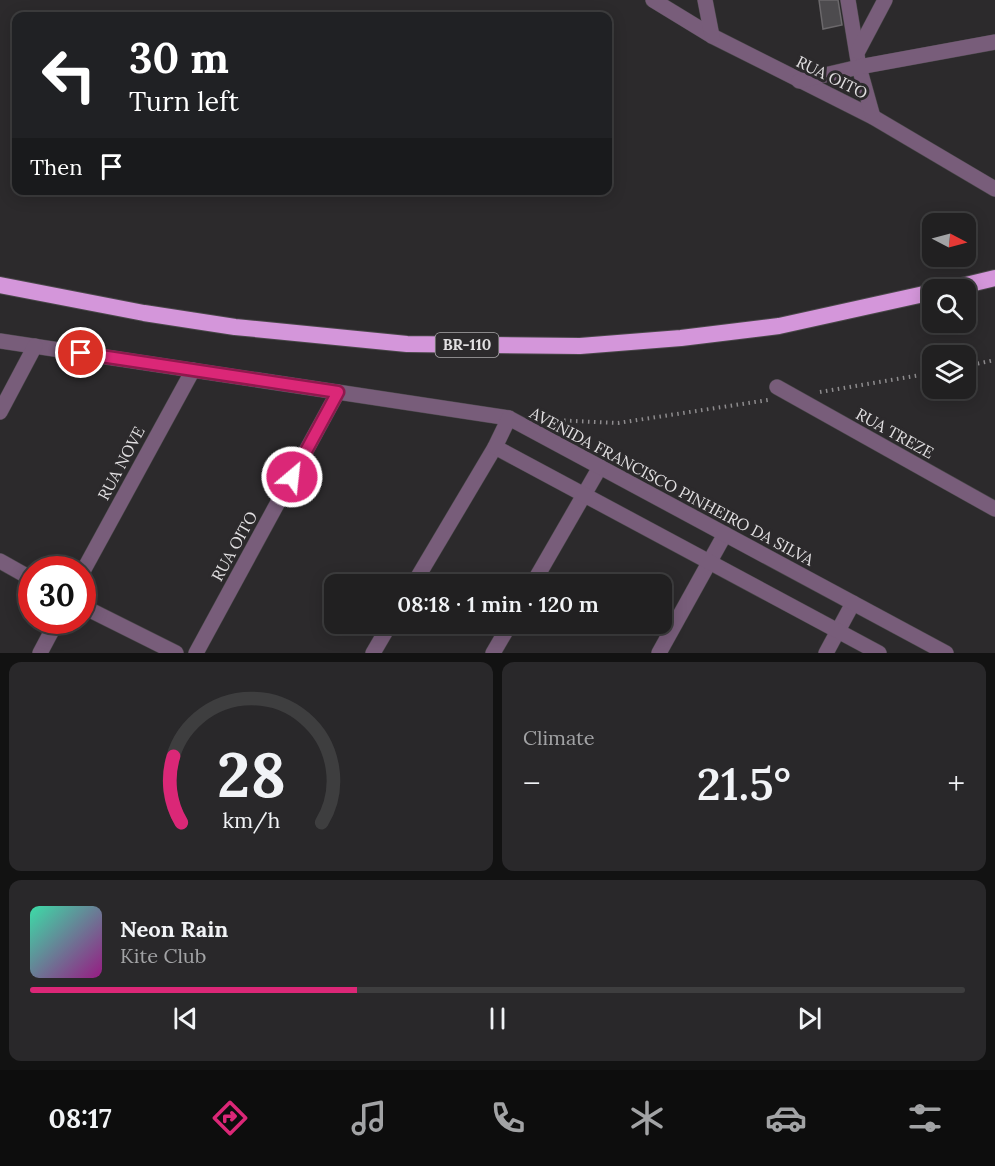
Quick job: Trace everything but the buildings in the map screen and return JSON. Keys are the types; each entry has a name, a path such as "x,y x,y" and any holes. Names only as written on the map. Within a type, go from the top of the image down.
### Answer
{"highway":[{"path":"976,283 995,278"},
{"name":"BR-110","path":"0,285 144,313 235,327 407,344 580,346 681,338 779,326 922,294"}],"street":[{"name":"RUA OITO","path":"653,0 712,36 873,117 995,189"},
{"path":"705,0 712,36"},
{"path":"848,0 859,67 873,117"},
{"path":"858,51 885,0"},
{"path":"799,81 859,67 995,42"},
{"path":"0,341 509,418"},
{"path":"0,412 35,346"},
{"name":"RUA NOVE","path":"91,556 163,422 194,370"},
{"name":"RUA TREZE","path":"777,387 995,509"},
{"name":"RUA OITO","path":"196,653 338,392"},
{"name":"AVENIDA FRANCISCO PINHEIRO DA SILVA","path":"420,574 495,447 509,418 946,653"},
{"path":"495,447 879,653"},
{"path":"538,574 600,467"},
{"path":"659,653 725,534"},
{"path":"0,561 18,571"},
{"path":"826,653 853,603"},
{"path":"96,613 176,653"},
{"path":"40,653 50,634"},
{"path":"373,653 384,634"},
{"path":"493,653 504,634"}],"path":[{"path":"976,364 995,360"},
{"path":"542,420 618,423 922,375"}],"route":[{"path":"81,353 338,392 292,477"}]}
